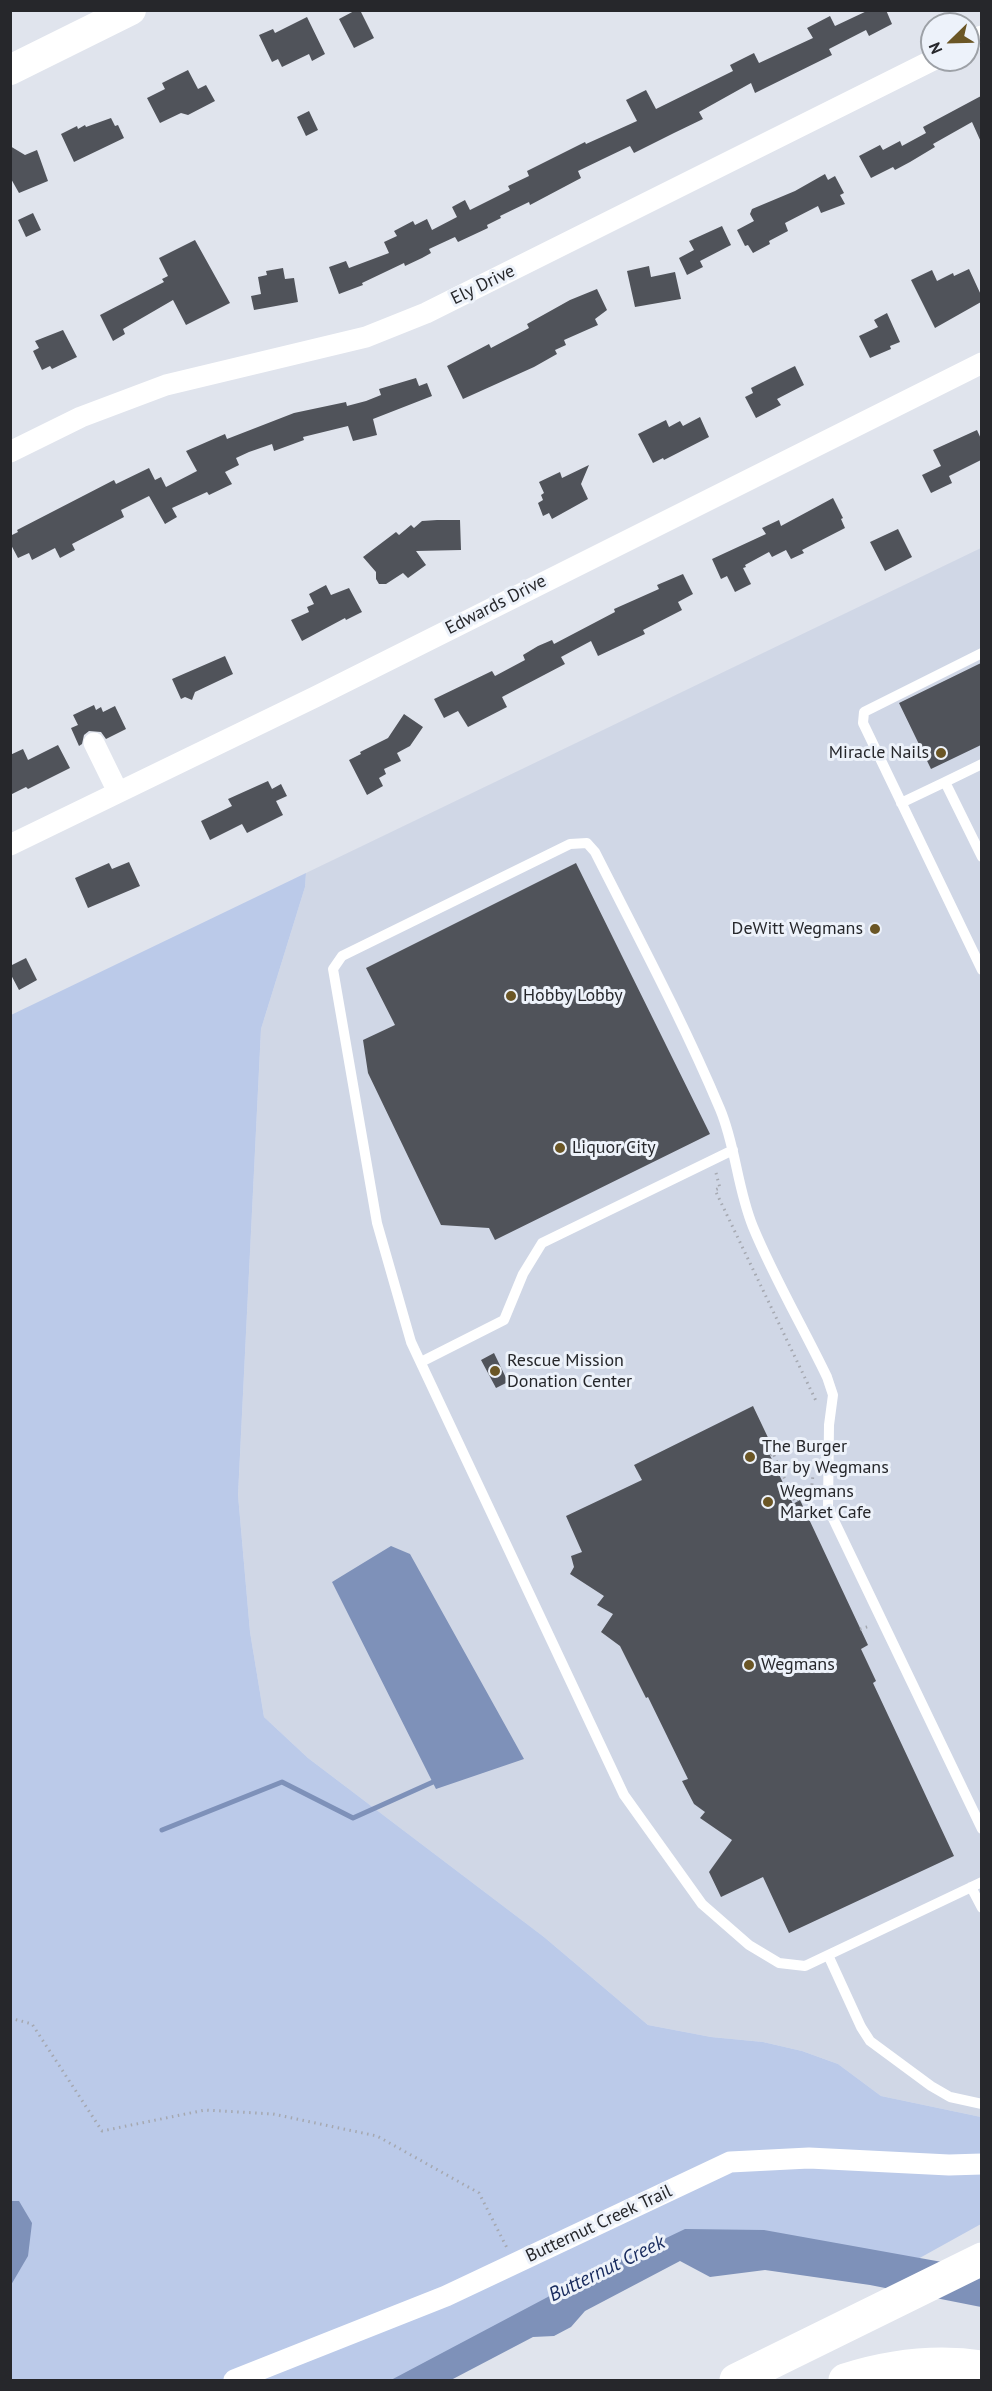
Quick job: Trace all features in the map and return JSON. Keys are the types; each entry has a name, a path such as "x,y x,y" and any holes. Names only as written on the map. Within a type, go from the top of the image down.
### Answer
{"highway":[{"path":"736,2380 981,2259"},
{"path":"845,2380 867,2373 916,2365 961,2364 981,2367"}],"street":[{"path":"10,70 131,10"},
{"name":"Ely Drive","path":"10,452 81,417 166,384 366,337 426,313 920,66"},
{"name":"Edwards Drive","path":"10,845 315,697 981,363"},
{"path":"94,742 118,792"},
{"name":"Butternut Creek Trail","path":"234,2380 446,2296 730,2162 809,2158 949,2165 981,2164"}],"lane":[{"path":"981,653 864,712 863,723 977,951 981,970"},
{"path":"901,803 981,764"},
{"path":"945,782 981,857"},
{"path":"981,1829 828,1508 829,1425 833,1395 827,1377 753,1226 737,1176 730,1134 720,1107 667,994 595,852 587,843 570,844 342,956 333,969 377,1223 411,1342 624,1795 702,1904 749,1945 779,1963 805,1966 976,1885 981,1908"},
{"path":"421,1362 504,1320 523,1274 542,1243 733,1150"},
{"path":"828,1955 861,2027 870,2041 931,2086 950,2097 981,2104"}],"path":[{"path":"711,1160 720,1188 715,1190 819,1407"},
{"path":"770,1455 773,1453 795,1503 800,1496 811,1492 813,1471"},
{"path":"10,2018 32,2024 102,2131 205,2110 273,2114 377,2136 479,2193 505,2241"}],"shaded area":[{"path":"981,548 981,2117 881,2096 838,2064 802,2051 763,2042 711,2037 648,2025 544,1937 308,1758 264,1717 250,1632 238,1495 261,1029 305,887 306,873"},
{"path":"306,873 305,887 261,1029 238,1495 250,1632 264,1717 308,1758 544,1937 648,2025 711,2037 763,2042 802,2051 838,2064 881,2096 981,2117 981,2224 889,2275 663,2254 420,2380 11,2380 11,1015"}],"water":[{"path":"391,1546 410,1554 524,1759 436,1789 332,1582"},
{"path":"11,2201 19,2201 32,2223 28,2256 11,2285"},
{"name":"Butternut Creek","path":"685,2229 764,2230 981,2269 981,2307 870,2285 765,2270 710,2277 680,2261 585,2311 571,2327 554,2336 533,2337 451,2380 391,2380 595,2272"}],"building":[{"path":"360,10 374,38 354,48 339,19"},
{"path":"869,10 886,10 892,24 869,36 866,30 829,49 832,55 755,93 751,83 699,112 703,119 634,153 630,146 578,171 581,178 530,205 529,202 500,216 501,218 487,225 488,228 458,242 455,237 429,249 431,253 422,258 405,266 404,263 362,283 363,285 339,294 329,267 346,261 349,268 389,253 384,242 397,236 394,231 413,221 415,225 427,219 432,230 457,217 452,207 465,200 470,210 510,190 508,186 529,176 527,171 585,142 586,144 637,121 626,100 646,90 656,109 733,71 730,65 754,53 759,63 813,38 807,28 830,16 835,26"},
{"path":"307,17 325,54 312,61 309,54 282,67 278,59 272,62 259,35 273,29 275,33"},
{"path":"188,70 198,89 206,85 215,101 188,115 181,113 160,123 147,98 165,89 162,83"},
{"path":"981,96 981,142 972,122 933,144 935,147 910,162 895,170 893,167 871,178 859,156 880,145 883,150 900,141 902,146 926,133 923,127"},
{"path":"309,111 318,130 306,136 297,117"},
{"path":"111,118 115,126 118,125 124,138 74,162 61,134 77,126 78,129"},
{"path":"10,146 25,155 37,150 48,181 19,193 10,177"},
{"path":"825,174 828,180 835,176 844,193 840,195 845,204 821,213 818,206 785,223 788,231 753,253 748,245 745,246 737,230 754,221 750,214 752,209 795,191"},
{"path":"33,213 41,230 26,237 18,220"},
{"path":"722,226 731,245 700,261 703,267 687,275 679,258 694,250 689,241"},
{"path":"195,240 230,303 186,325 173,300 123,329 125,334 113,341 100,315 164,282 162,279 168,276 159,258"},
{"path":"649,266 651,277 675,272 681,299 635,307 627,271"},
{"path":"283,268 285,279 294,278 298,302 254,310 251,296 261,294 258,277 267,275 266,271"},
{"path":"969,269 981,295 981,302 935,328 911,280 932,270 937,281 953,273 954,276"},
{"path":"597,289 607,310 595,319 598,325 564,340 566,345 555,350 557,354 534,367 463,399 447,366 489,344 491,348 529,328 527,324 570,300"},
{"path":"887,313 900,342 890,346 891,349 870,358 859,336 878,327 874,320"},
{"path":"63,330 77,357 52,369 50,366 42,370 33,351 39,348 35,341"},
{"path":"795,366 804,385 777,399 781,405 756,418 745,397 753,393 751,388"},
{"path":"416,378 419,386 427,383 432,396 373,419 377,435 353,441 348,426 303,437 304,440 274,451 272,444 249,452 236,458 239,465 225,472 232,484 209,495 207,492 172,508 177,517 165,524 149,496 121,510 124,517 72,544 75,550 60,558 55,548 32,560 29,553 18,558 10,543 10,536 18,532 17,530 114,480 116,484 149,468 155,480 161,477 166,487 197,471 186,451 225,434 227,439 294,413 346,402 347,406 366,401 381,395 379,389"},
{"path":"700,417 709,437 664,460 663,458 653,463 638,434 666,420 669,427 680,421 683,426"},
{"path":"977,430 981,439 981,460 949,476 952,483 931,493 922,475 941,466 933,450"},
{"path":"589,465 581,484 588,499 552,519 549,513 543,516 538,503 543,500 541,495 544,493 539,482 560,472 562,478"},
{"path":"833,498 843,518 841,519 845,528 802,550 804,553 791,559 786,550 772,557 769,552 745,565 746,567 743,568 751,584 735,592 727,576 721,579 712,559 766,534 762,528 779,520 781,526"},
{"path":"460,520 461,550 416,551 426,565 408,578 403,573 386,584 379,584 376,572 363,557 396,532 399,535 411,525 414,528 422,521"},
{"path":"898,529 912,557 885,571 870,542"},
{"path":"683,574 693,594 678,602 682,610 643,630 645,634 598,656 591,641 561,657 565,664 502,697 507,707 468,727 458,711 444,718 434,699 492,671 495,676 525,660 523,655 538,646 552,640 554,644 615,612 614,609 659,589 657,585"},
{"path":"326,585 331,595 349,588 362,612 346,620 345,618 302,641 291,620 309,612 307,607 314,604 309,594"},
{"path":"225,656 233,674 195,692 192,700 185,697 181,699 172,679"},
{"path":"981,663 981,745 931,769 899,703"},
{"path":"94,705 96,710 101,707 103,712 115,706 126,729 106,739 101,732 89,731 84,735 82,744 79,746 71,728 78,725 73,715"},
{"path":"404,714 423,727 410,746 397,753 401,761 384,769 386,774 379,778 383,786 367,795 349,760 388,738"},
{"path":"58,745 70,768 28,789 26,787 10,795 10,755 23,749 28,760"},
{"path":"268,781 272,789 281,784 287,796 276,801 283,815 247,833 242,824 210,840 201,821 232,806 228,799"},
{"path":"129,862 140,886 88,908 75,878 109,863 112,869"},
{"name":"Hobby Lobby","path":"576,863 710,1134 495,1240 489,1228 441,1225 368,1073 363,1040 395,1025 366,968"},
{"path":"26,958 37,980 19,990 10,973 10,966"},
{"name":"Rescue Mission Donation Center","path":"494,1353 508,1382 496,1388 481,1360"},
{"name":"Wegmans","path":"753,1406 772,1446 767,1449 793,1504 800,1500 868,1645 861,1649 876,1681 873,1683 954,1856 789,1933 763,1877 721,1897 709,1872 732,1840 700,1818 705,1812 694,1804 682,1781 688,1779 648,1697 646,1698 620,1646 601,1632 613,1614 597,1605 604,1596 570,1574 574,1567 571,1556 582,1552 566,1516 642,1480 634,1465"}],"waterway":[{"path":"162,1830 282,1782 353,1818 433,1782"}],"place":[{"name":"Miracle Nails","path":"941,753"},
{"name":"DeWitt Wegmans","path":"875,929"},
{"name":"Hobby Lobby","path":"511,996"},
{"name":"Liquor City","path":"560,1148"},
{"name":"Rescue Mission Donation Center","path":"495,1371"},
{"name":"The Burger Bar by Wegmans","path":"750,1457"},
{"name":"Wegmans Market Cafe","path":"768,1502"},
{"name":"Wegmans","path":"749,1665"}]}
